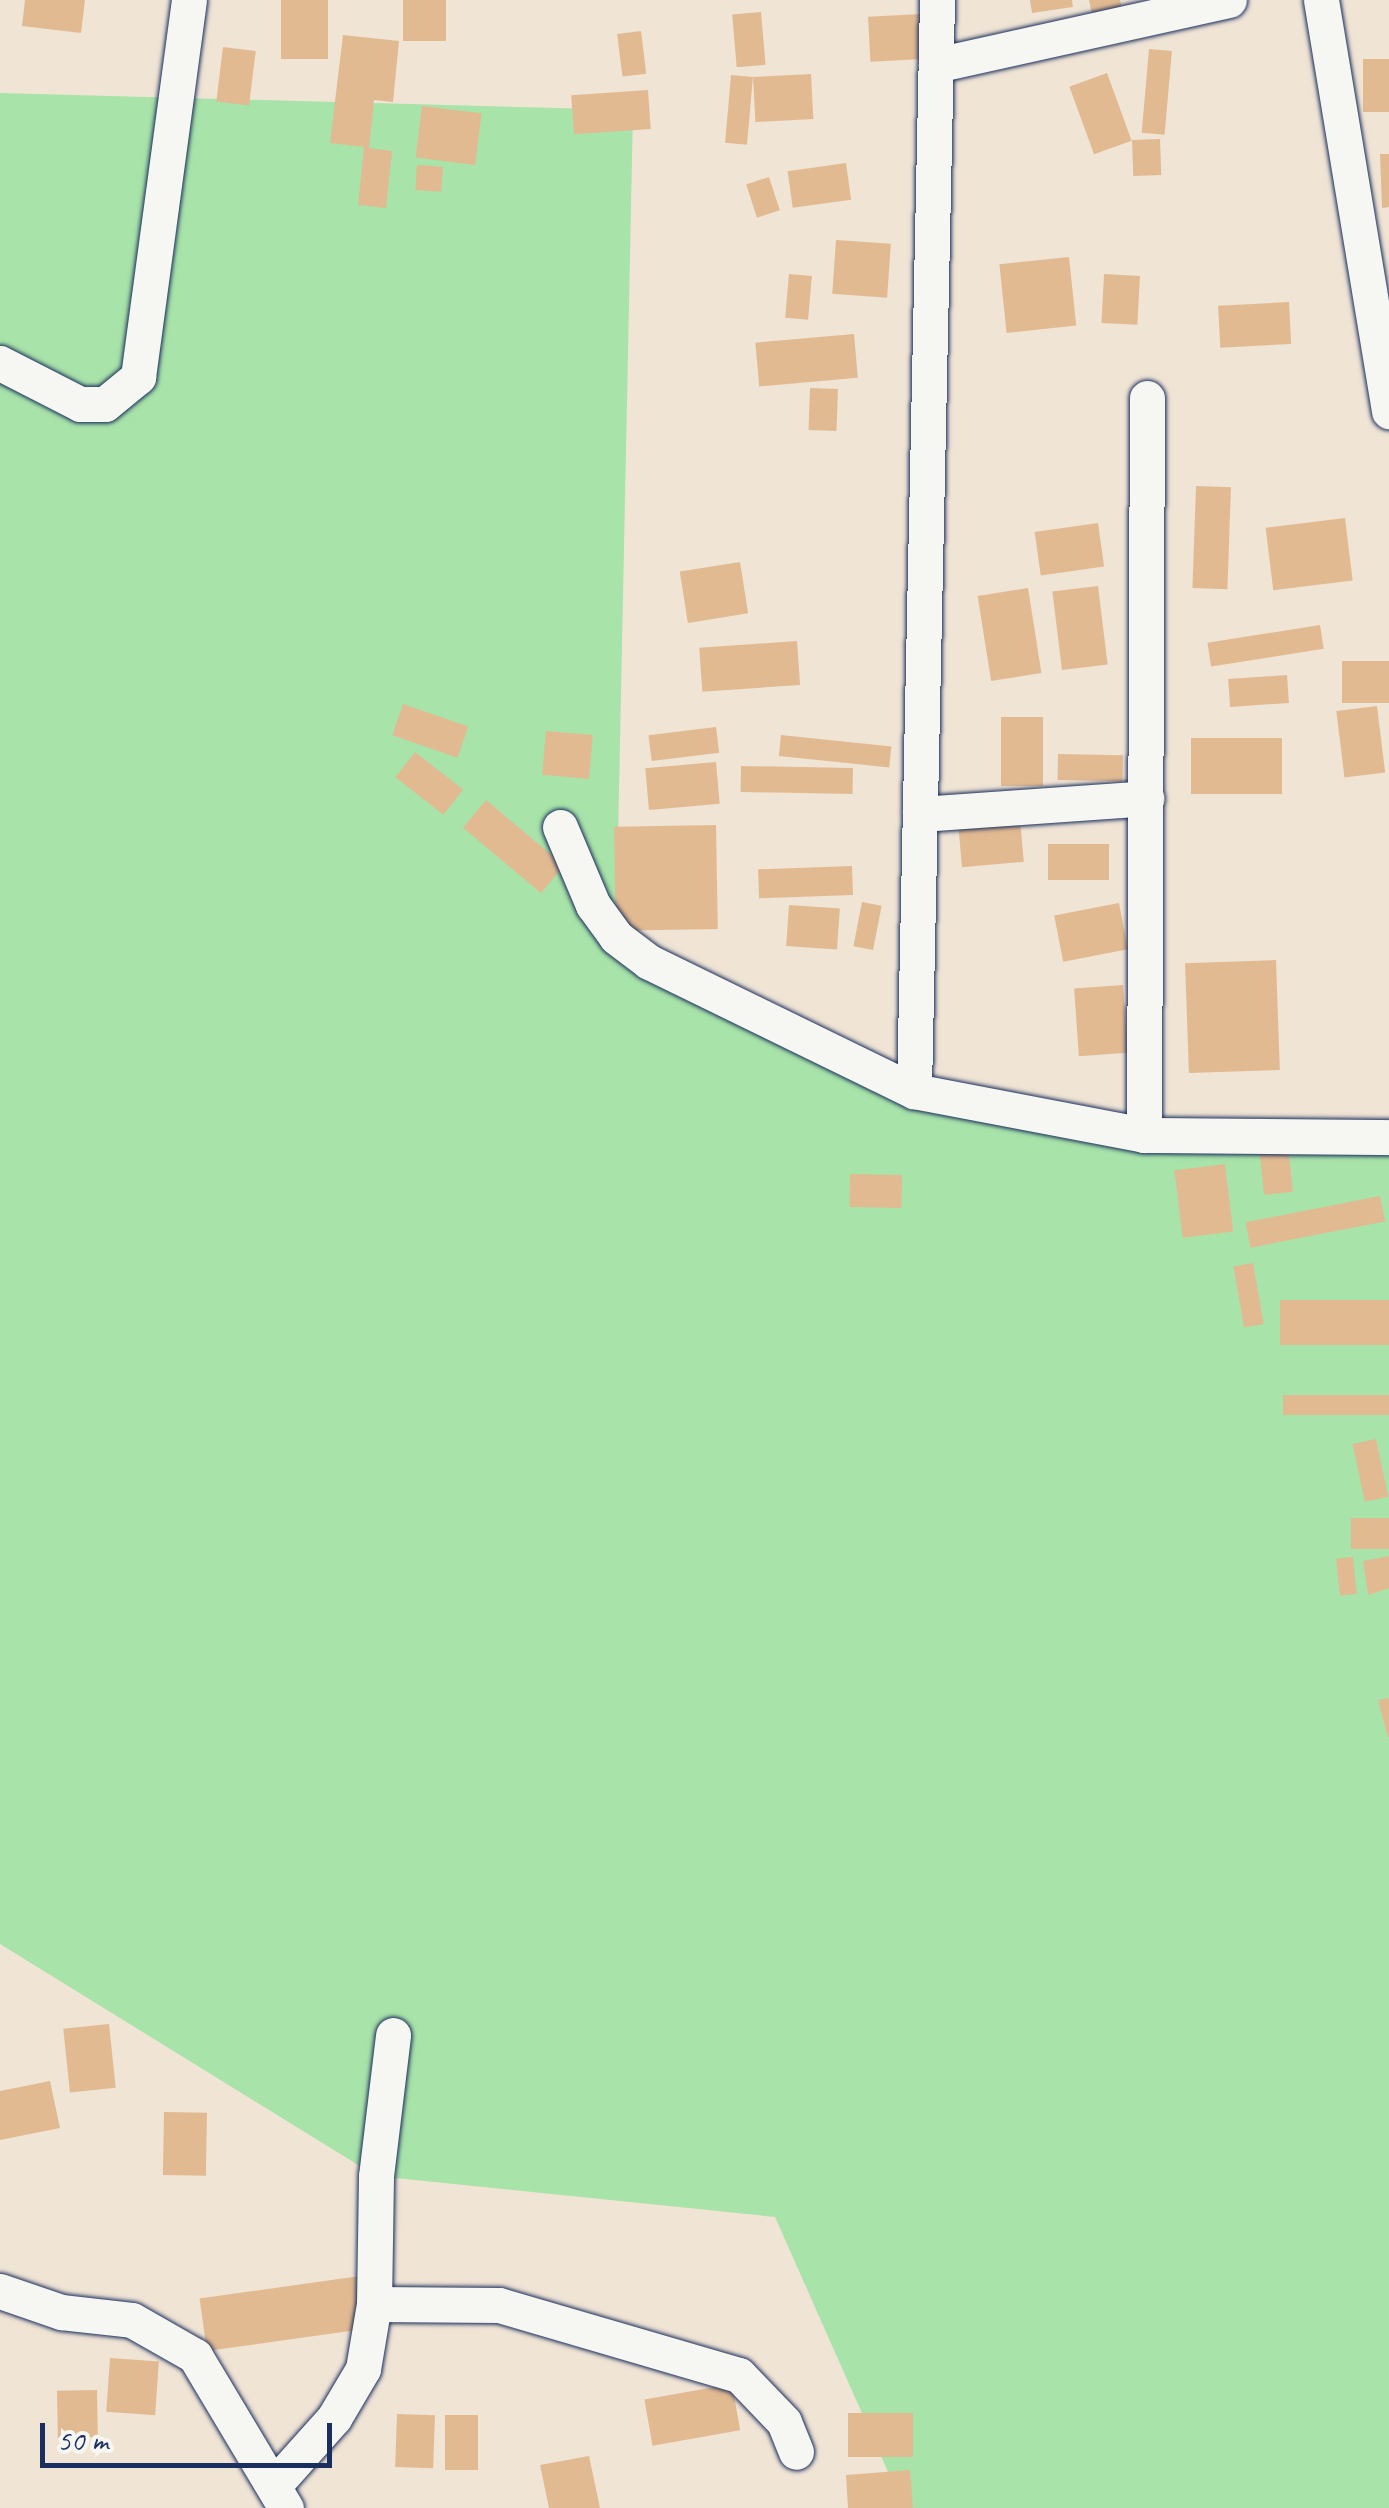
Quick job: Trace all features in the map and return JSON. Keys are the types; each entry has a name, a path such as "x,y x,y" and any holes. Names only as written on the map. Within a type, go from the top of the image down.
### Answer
{"street":[{"path":"0,363 80,404 105,404 138,377 189,0"},
{"path":"914,1091 937,0"},
{"path":"936,65 1229,0"},
{"path":"1321,0 1389,411"},
{"path":"1144,1135 1147,398"},
{"path":"920,814 1146,798"},
{"path":"560,827 593,905 616,937 648,962 914,1091 1144,1135 1389,1138"},
{"path":"0,2291 61,2312 132,2320 195,2356 281,2496 363,2369 374,2304 376,2176 393,2035"},
{"path":"374,2304 499,2305 739,2374 784,2422 796,2452"}],"green space":[{"path":"0,93 633,110 616,937 914,1091 1144,1135 1389,1139 1389,2508 904,2508 775,2217 376,2176 0,1944"}],"building":[{"path":"25,0 85,0 81,33 22,26"},
{"path":"281,0 328,0 328,59 281,59"},
{"path":"403,0 446,0 446,41 403,41"},
{"path":"1030,0 1072,0 1073,7 1032,13"},
{"path":"1089,0 1120,0 1125,22 1095,28"},
{"path":"761,12 766,65 737,67 732,15"},
{"path":"921,14 923,59 870,62 868,17"},
{"path":"641,31 646,74 622,77 617,34"},
{"path":"343,35 399,41 393,102 374,100 369,148 392,151 386,208 358,205 364,147 330,143"},
{"path":"223,47 256,51 249,106 216,102"},
{"path":"1149,49 1172,51 1165,135 1142,133"},
{"path":"1363,59 1389,59 1389,112 1363,112"},
{"path":"1107,73 1132,141 1094,154 1069,87"},
{"path":"811,74 813,119 755,122 753,77"},
{"path":"731,75 753,77 747,145 725,143"},
{"path":"648,90 651,129 574,134 571,95"},
{"path":"422,106 482,113 475,165 416,158"},
{"path":"1160,139 1161,175 1133,176 1132,140"},
{"path":"1380,154 1389,154 1389,207 1382,208"},
{"path":"846,163 851,200 793,208 788,171"},
{"path":"417,165 443,167 441,192 415,190"},
{"path":"769,177 780,210 757,218 746,184"},
{"path":"836,240 891,244 887,298 832,294"},
{"path":"1069,257 1076,326 1007,333 999,264"},
{"path":"789,274 812,276 808,320 785,318"},
{"path":"1104,274 1140,276 1137,325 1101,323"},
{"path":"1289,302 1291,344 1220,348 1218,306"},
{"path":"854,334 858,378 759,386 755,343"},
{"path":"810,388 838,389 837,431 809,430"},
{"path":"1196,486 1231,487 1227,589 1192,588"},
{"path":"1345,518 1353,581 1273,590 1266,528"},
{"path":"1098,523 1104,567 1041,575 1035,532"},
{"path":"740,562 748,613 688,623 680,572"},
{"path":"1098,586 1108,664 1062,670 1052,592"},
{"path":"1028,588 1041,673 991,681 978,596"},
{"path":"1320,625 1324,649 1211,667 1207,643"},
{"path":"797,641 800,685 702,692 699,648"},
{"path":"1342,661 1389,661 1389,703 1342,703"},
{"path":"1287,675 1289,703 1230,707 1228,679"},
{"path":"403,704 468,726 457,758 392,735"},
{"path":"1377,706 1385,773 1344,777 1336,711"},
{"path":"1001,717 1043,717 1043,786 1001,786"},
{"path":"716,727 719,753 652,761 649,735"},
{"path":"546,731 593,735 589,779 542,775"},
{"path":"781,735 891,747 889,767 779,756"},
{"path":"1191,738 1282,738 1282,794 1191,794"},
{"path":"415,752 463,790 443,815 395,777"},
{"path":"1058,754 1123,755 1123,781 1058,780"},
{"path":"716,762 720,804 649,810 645,768"},
{"path":"741,766 853,768 853,794 741,792"},
{"path":"486,800 564,866 541,893 463,828"},
{"path":"1020,819 1024,862 962,867 958,824"},
{"path":"716,825 718,929 616,931 614,827"},
{"path":"1048,844 1109,844 1109,880 1048,880"},
{"path":"852,866 853,895 759,898 758,869"},
{"path":"862,902 882,906 873,950 853,946"},
{"path":"1119,903 1128,949 1063,962 1054,916"},
{"path":"789,905 840,909 837,949 786,946"},
{"path":"1276,960 1280,1070 1189,1073 1185,963"},
{"path":"1123,985 1128,1053 1079,1056 1074,988"},
{"path":"1288,1145 1293,1192 1264,1195 1259,1148"},
{"path":"1225,1164 1233,1231 1183,1238 1174,1170"},
{"path":"850,1174 902,1175 901,1208 849,1207"},
{"path":"1380,1196 1385,1222 1250,1248 1246,1222"},
{"path":"1253,1263 1264,1324 1244,1328 1233,1266"},
{"path":"1280,1300 1389,1300 1389,1345 1280,1345"},
{"path":"1283,1395 1389,1395 1389,1415 1283,1415"},
{"path":"1376,1439 1388,1497 1365,1502 1353,1444"},
{"path":"1351,1518 1389,1518 1389,1549 1351,1549"},
{"path":"1389,1556 1389,1588 1368,1595 1363,1561"},
{"path":"1353,1557 1357,1594 1340,1596 1336,1559"},
{"path":"1389,1698 1389,1737 1388,1737 1378,1700"},
{"path":"109,2024 116,2088 70,2092 63,2029"},
{"path":"50,2081 60,2128 0,2140 0,2091"},
{"path":"164,2112 207,2113 206,2176 163,2175"},
{"path":"360,2276 367,2328 207,2351 200,2299"},
{"path":"110,2358 159,2361 155,2415 106,2412"},
{"path":"732,2384 740,2430 653,2446 644,2399"},
{"path":"97,2390 98,2437 58,2438 57,2391"},
{"path":"848,2413 913,2413 913,2457 848,2457"},
{"path":"397,2414 435,2415 433,2468 395,2467"},
{"path":"445,2415 478,2415 478,2470 445,2470"},
{"path":"589,2456 600,2508 549,2508 540,2465"},
{"path":"910,2470 913,2508 848,2508 846,2475"}]}
